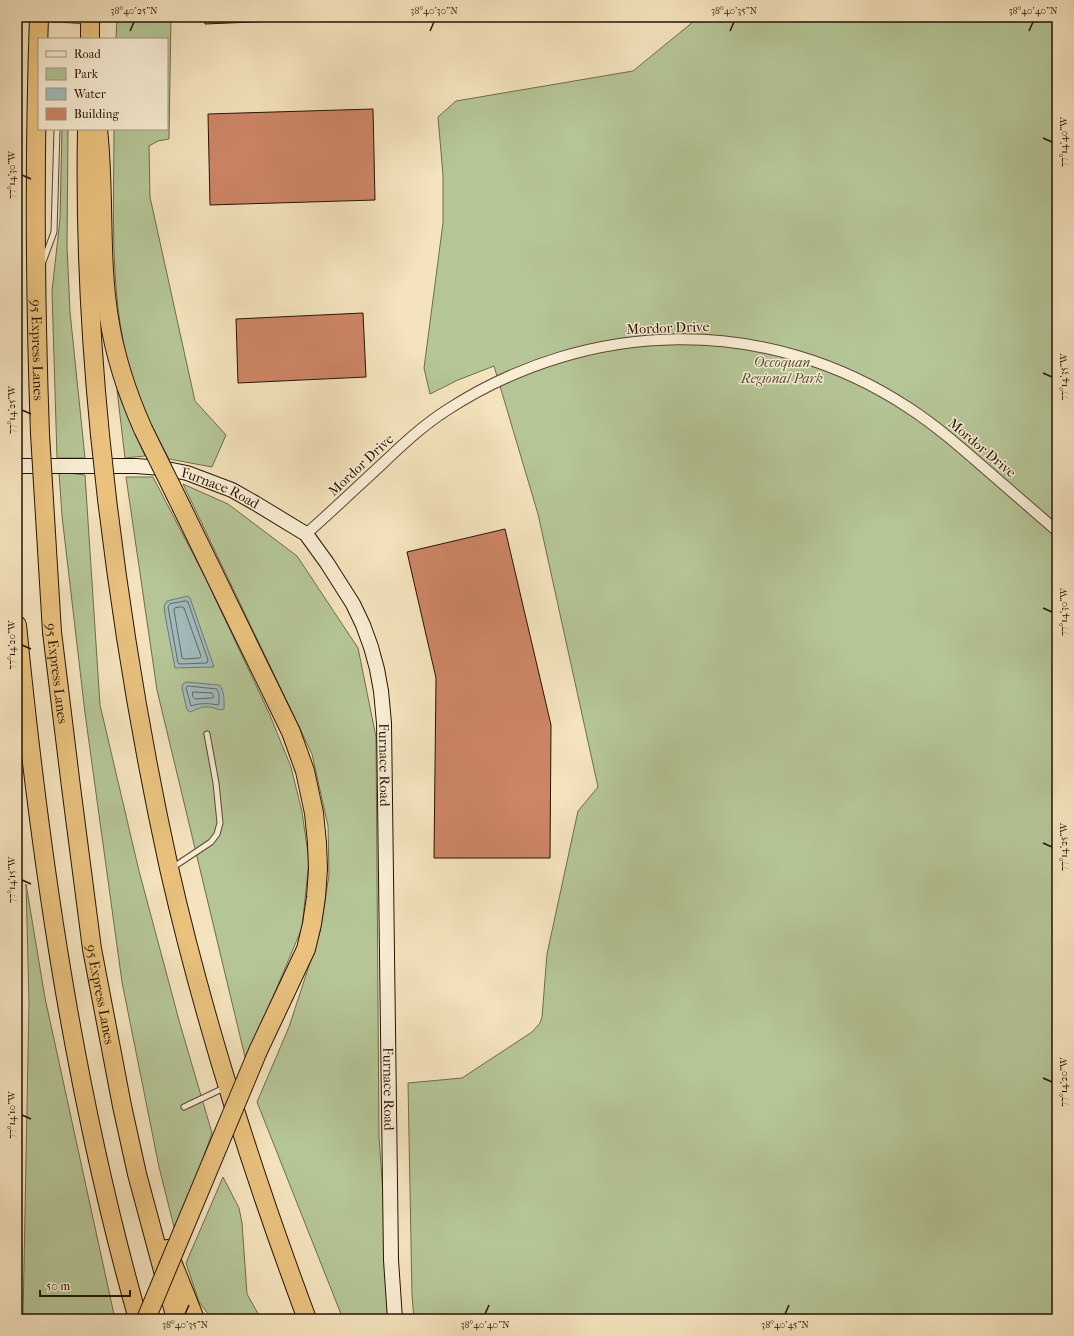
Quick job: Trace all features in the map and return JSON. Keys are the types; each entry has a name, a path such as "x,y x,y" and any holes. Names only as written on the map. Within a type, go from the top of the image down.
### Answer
{"highway":[{"name":"95 Express Lanes","path":"39,18 39,38"},
{"path":"90,19 90,38"},
{"name":"95 Express Lanes","path":"38,64 35,280 40,434 52,632 92,949 122,1106 137,1174 176,1319"},
{"path":"87,130 89,291 96,398 118,586 134,691 170,870 193,961 228,1086 264,1199 307,1319"},
{"path":"98,130 102,157 105,276 109,317 122,376 143,429 291,732 305,771 314,813 317,843 318,869 316,897 306,949 258,1051 146,1319"},
{"path":"17,625 41,830 76,1049 94,1144 138,1319"},
{"path":"137,1174 195,1319"}],"main road":[{"name":"Furnace Road","path":"17,466 136,466 162,468 187,473 232,490 306,534 318,549 353,604 371,647 377,669 381,691 386,756 391,1260 395,1319"}],"street":[{"name":"Mordor Drive","path":"306,534 410,437 446,410 479,390 506,376 536,364 566,355 602,346 677,339 713,340 752,345 788,353 823,364 856,378 883,392 929,421 1057,531"}],"lane":[{"path":"39,18 90,19"},
{"path":"35,280 54,232 57,130"},
{"path":"170,870 211,842 220,828 218,798 207,734"},
{"path":"184,1107 228,1086"}],"green space":[{"path":"117,17 171,17 169,139 158,141 149,146 150,197 195,401 226,435 212,467 169,459 135,388 126,357 116,293 114,260 114,130 168,130 168,38 116,38"},
{"name":"Occoquan Regional Park","path":"699,17 1057,17 1057,1319 414,1319 412,1295 408,1083 462,1078 532,1032 540,1023 542,1017 547,954 578,811 598,787 538,514 494,366 458,380 430,394 424,368 443,223 443,175 438,117 456,101 633,71"},
{"path":"62,130 68,130 67,246 70,312 85,458 57,458 52,291 60,219"},
{"path":"117,390 145,456 125,458"},
{"path":"59,472 85,475 100,705 139,871 180,1024 212,1133 176,1235 159,1167 122,982 85,713 62,516"},
{"path":"126,477 153,477 205,577 269,713 291,767 302,812 309,861 302,928 246,1061 157,690"},
{"path":"183,484 228,504 297,556 358,648 376,737 379,1137 392,1319 343,1319 257,1102 289,1027 320,932 329,875 328,826 312,754"},
{"path":"26,884 45,998 115,1319 23,1319 29,1002"},
{"path":"223,1177 239,1208 242,1223 247,1294 261,1319 212,1319 199,1302 186,1263"}],"water":[{"path":"188,596 214,667 175,668 164,606 167,601"},
{"path":"186,682 219,685 223,693 224,709 219,710 212,707 204,707 190,712 187,710 182,688 183,684"}],"building":[{"path":"205,17 370,17 205,24"},
{"path":"373,109 375,200 210,205 208,114"},
{"path":"363,313 366,377 238,383 236,319"},
{"path":"505,529 551,725 550,858 434,858 436,678 407,552"}]}
